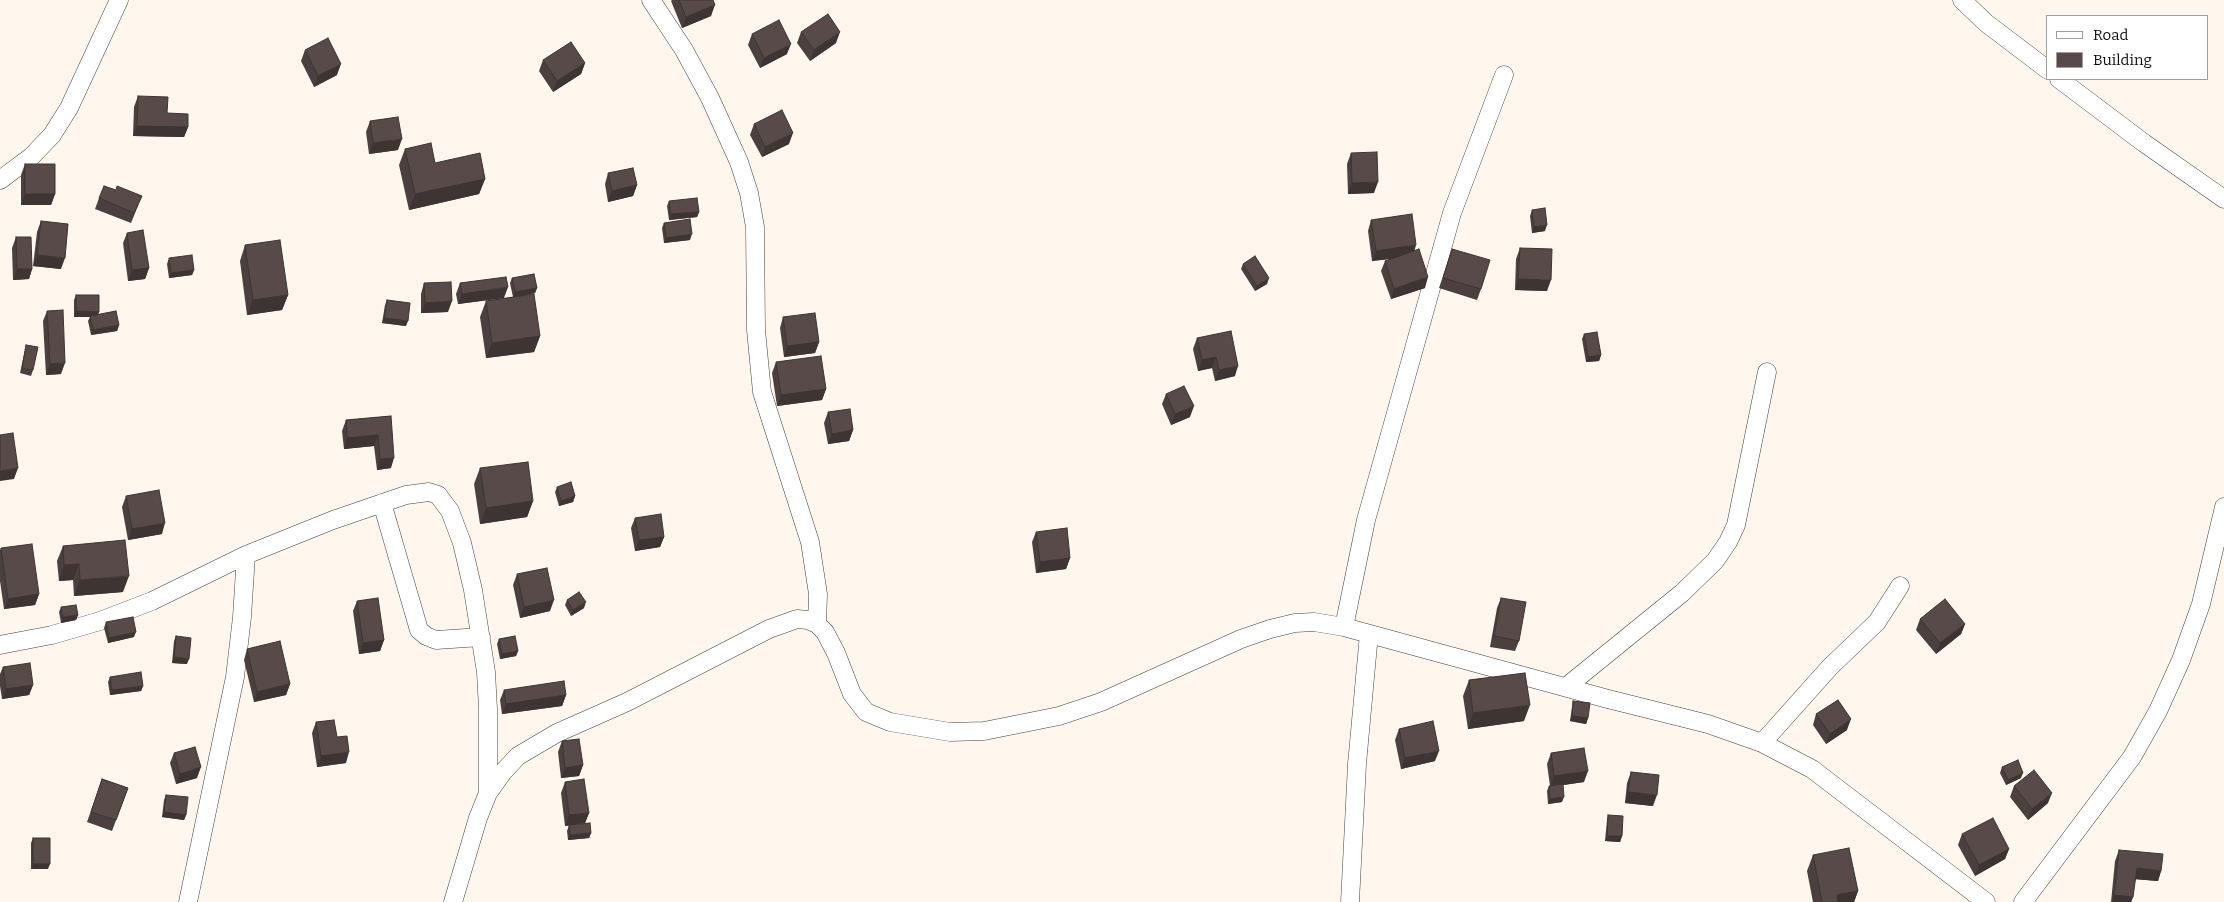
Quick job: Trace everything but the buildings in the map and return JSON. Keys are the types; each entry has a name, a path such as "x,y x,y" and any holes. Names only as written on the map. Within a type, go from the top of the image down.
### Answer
{"street":[{"path":"0,180 31,157 52,135 69,108 119,0"},
{"path":"651,0 684,50 710,98 740,162 749,193 755,227 756,330 762,392 810,542 818,594 817,624"},
{"path":"1962,0 1986,23 2046,68"},
{"path":"1344,627 1366,520 1452,213 1504,75"},
{"path":"2060,80 2144,144 2224,199"},
{"path":"1566,687 1682,593 1715,561 1728,542 1736,525 1767,372"},
{"path":"0,645 100,621 152,601 246,555 333,520 382,503 419,492 438,495 445,502 462,543 481,636 488,709 488,792"},
{"path":"382,503 419,630 426,636 436,640 481,636"},
{"path":"2023,902 2132,757 2158,710 2182,660 2201,604 2224,506"},
{"path":"188,902 235,677 242,617 246,555"},
{"path":"1762,742 1830,667 1878,622 1900,586"},
{"path":"453,902 475,826 488,792 518,756 557,733 627,702 781,624 797,619 808,620 817,624 831,641 852,694 866,712 890,722 950,732 984,731 1059,716 1101,702 1241,639 1270,629 1295,623 1314,622 1344,627 1708,724 1762,742 1819,773 1986,902"},
{"path":"1350,902 1357,764 1369,634"}]}
